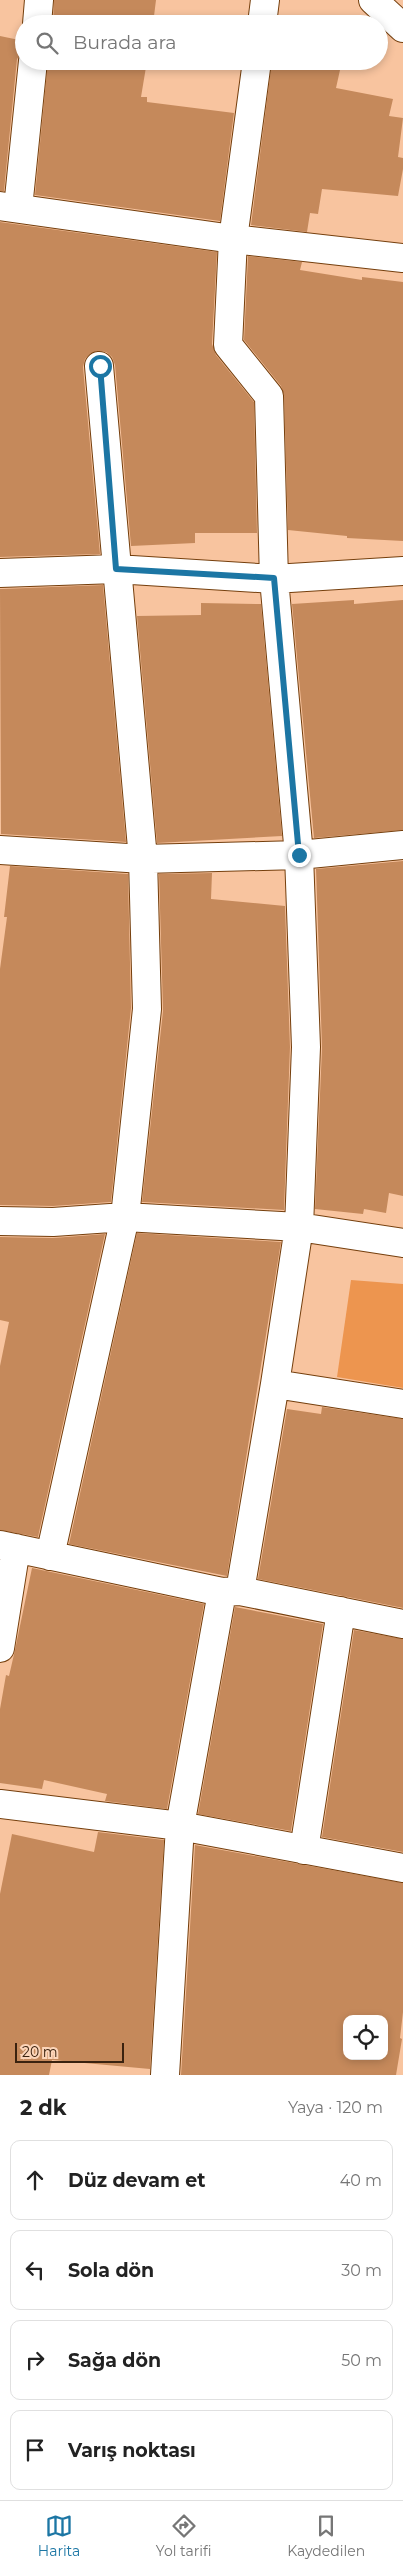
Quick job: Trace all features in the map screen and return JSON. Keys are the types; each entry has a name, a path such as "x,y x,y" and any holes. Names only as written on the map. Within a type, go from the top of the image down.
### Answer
{"street":[{"path":"37,15 39,0"},
{"path":"263,15 265,0"},
{"path":"373,0 403,28"},
{"path":"32,70 9,207 233,239 403,258"},
{"path":"165,2075 180,1826 275,1384 299,1227 306,1047 299,855 274,578 269,396 228,345 233,239 256,70"},
{"path":"50,1556 124,1217 147,1009 143,859 116,569 100,366"},
{"path":"0,574 116,569 274,578 403,571"},
{"path":"0,850 143,859 299,855 403,845"},
{"path":"0,1221 53,1222 124,1217 299,1227 403,1243"},
{"path":"275,1384 403,1404"},
{"path":"0,1648 8,1546 50,1556 403,1624"},
{"path":"304,1850 341,1611"},
{"path":"0,1804 180,1826 403,1868"}],"shaded area":[{"path":"351,1280 403,1284 403,1388 337,1377"}],"building":[{"path":"54,0 156,0 154,15 53,15"},
{"path":"0,36 15,39 16,70 4,191 0,191"},
{"path":"47,70 146,70 141,97 147,97 147,102 234,113 220,221 35,195"},
{"path":"271,70 340,70 336,88 393,99 389,116 403,118 398,157 403,158 403,169 398,196 322,189 318,214 310,213 307,232 251,225"},
{"path":"0,222 217,252 212,344 216,355 254,402 257,533 195,533 195,543 131,546 115,365 112,357 106,352 97,351 85,359 83,367 100,554 0,557"},
{"path":"248,256 302,262 300,270 362,280 362,277 403,282 403,541 347,538 347,536 288,530 284,395 281,386 244,340"},
{"path":"103,585 126,842 1,834 0,589"},
{"path":"354,600 354,604 403,600 403,830 314,838 292,604"},
{"path":"201,603 261,604 282,836 157,843 137,616 201,615"},
{"path":"403,861 403,1196 389,1193 386,1213 364,1209 363,1214 315,1209 322,1048 316,869"},
{"path":"10,866 128,874 131,1008 111,1202 53,1206 0,1205 0,969 7,917 4,917"},
{"path":"212,873 211,899 285,906 290,1047 284,1210 142,1202 163,1011 159,874"},
{"path":"137,1233 281,1242 227,1576 69,1544"},
{"path":"105,1234 38,1537 0,1530 0,1366 9,1322 0,1320 0,1237 53,1238"},
{"path":"322,1407 403,1419 403,1608 258,1579 287,1409 321,1414"},
{"path":"32,1568 204,1604 167,1809 105,1801 107,1794 44,1780 42,1789 0,1783 0,1709 6,1675 9,1676"},
{"path":"235,1607 323,1624 291,1831 198,1814"},
{"path":"354,1630 403,1639 403,1852 322,1837"},
{"path":"98,1832 164,1840 150,2069 52,2060 49,2075 0,2075 0,1894 12,1834 94,1852"},
{"path":"195,1845 403,1883 403,2012 400,2038 402,2039 396,2075 181,2075"}],"route":[{"path":"100,366 116,569 274,578 299,855"}]}
